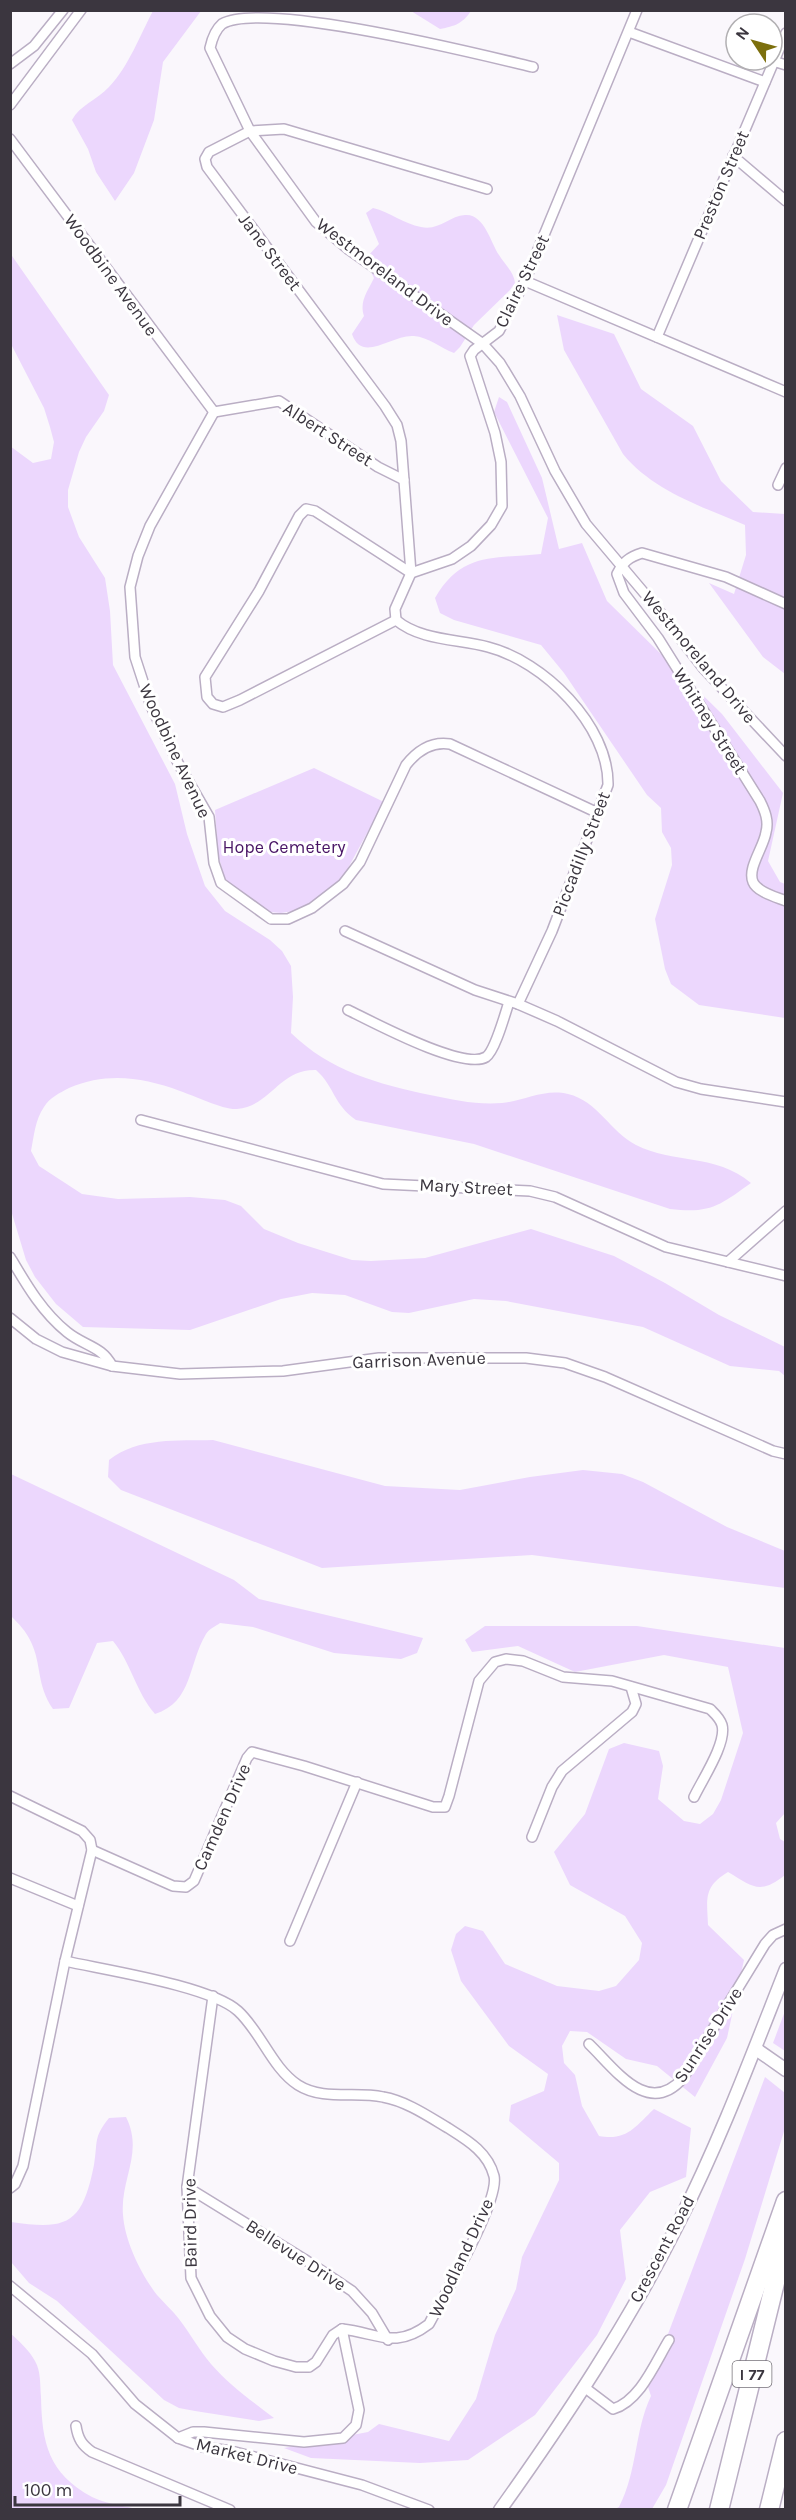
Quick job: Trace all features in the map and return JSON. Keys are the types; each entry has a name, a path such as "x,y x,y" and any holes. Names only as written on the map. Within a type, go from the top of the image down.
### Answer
{"highway":[{"path":"677,2510 786,2201"},
{"name":"I 77","path":"719,2510 786,2238"},
{"path":"769,2510 786,2441"}],"street":[{"path":"10,64 34,46 63,10"},
{"path":"10,105 81,10"},
{"name":"Claire Street","path":"411,573 452,559 471,546 491,525 502,506 502,472 497,443 470,356 474,350 499,331 525,282 637,10"},
{"name":"Westmoreland Drive","path":"533,67 414,38 299,16 266,14 239,17 223,23 214,34 210,48 250,131 316,222 330,235 483,344 500,363 520,396 572,502 599,541 704,669 786,756"},
{"path":"629,32 765,82"},
{"name":"Preston Street","path":"657,337 769,72"},
{"name":"Jane Street","path":"396,620 395,609 411,573 401,441 397,426 385,406 207,167 205,159 209,152 226,141 250,131 284,129 487,189"},
{"name":"Woodbine Avenue","path":"10,139 214,412 150,526 138,556 130,587 135,657 151,706 178,763 209,817 214,862 221,883 271,919 288,920 312,908 343,884 360,862 406,765 414,755 440,743 450,744 598,813"},
{"path":"733,156 786,201"},
{"path":"525,282 786,392"},
{"name":"Albert Street","path":"214,412 279,401 378,467 404,480"},
{"path":"777,485 786,468"},
{"path":"396,620 240,700 223,706 213,704 207,697 205,677 259,591 299,516 306,509 315,511 411,573"},
{"path":"621,566 631,557 642,553 726,577 786,604"},
{"name":"Whitney Street","path":"621,566 617,574 624,593 658,639 766,814 766,832 752,873 753,883 760,890 786,901"},
{"name":"Piccadilly Street","path":"348,1010 414,1042 446,1053 475,1059 484,1058 491,1051 552,931 608,785 604,754 576,707 537,670 510,654 487,646 417,632 404,627 396,620"},
{"path":"345,931 476,990 514,1003 676,1082 723,1094 786,1102"},
{"name":"Mary Street","path":"141,1120 383,1184 530,1191 555,1197 666,1247 786,1276"},
{"path":"728,1262 782,1219 786,1211"},
{"path":"10,1257 41,1305 68,1333 106,1354 112,1366"},
{"name":"Garrison Avenue","path":"10,1318 36,1339 62,1352 112,1366 180,1374 283,1371 379,1358 526,1358 565,1363 605,1377 773,1451 786,1454"},
{"name":"Camden Drive","path":"92,1850 173,1887 186,1887 194,1881 247,1758 252,1752 357,1782 433,1807 444,1807 449,1796 479,1681 495,1662 506,1659 523,1661 563,1677 612,1681 710,1709 718,1717 723,1727 720,1746 694,1797"},
{"path":"532,1837 552,1787 562,1771 632,1712 636,1704 631,1687"},
{"path":"290,1941 357,1782"},
{"path":"10,1796 82,1830 90,1840 92,1850 65,1961 22,2166 15,2184 10,2188"},
{"path":"10,1878 78,1906"},
{"name":"Sunrise Drive","path":"589,2044 630,2084 645,2093 659,2094 673,2089 683,2078 765,1944 773,1935 786,1929"},
{"name":"Woodland Drive","path":"65,1961 213,1996 237,2010 288,2077 299,2085 314,2091 381,2096 397,2101 471,2143 484,2156 494,2177 487,2211 429,2324 418,2333 388,2340"},
{"name":"Crescent Road","path":"500,2510 584,2387 678,2225 722,2131 786,1969"},
{"name":"Baird Drive","path":"213,1996 187,2187 190,2278 210,2316 227,2337 245,2349 274,2361 296,2367 309,2367 316,2362 333,2335 342,2330"},
{"path":"756,2049 786,2070"},
{"name":"Bellevue Drive","path":"187,2187 352,2291 372,2313 388,2340"},
{"name":"Market Drive","path":"10,2286 92,2355 135,2404 178,2438 203,2447 243,2454 362,2485 429,2510"},
{"path":"178,2438 193,2432 204,2432 304,2442 343,2438 356,2424 359,2410 342,2330 360,2331 388,2340"},
{"path":"584,2387 613,2409 623,2406 632,2398 669,2340"},
{"path":"75,2426 77,2436 83,2446 93,2452 230,2510"}],"green space":[{"path":"471,10 458,24 440,29 411,11"},
{"path":"153,11 201,11 163,62 154,120 134,173 115,201 96,172 88,149 72,120 79,110 104,92 116,79"},
{"path":"373,208 427,228 459,216 472,216 482,224 511,272 515,283 474,325 454,353 429,340 414,336 370,347 363,347 357,343 352,334 364,316 363,301 374,278 367,257 379,244 366,213"},
{"path":"10,253 109,395 104,411 86,437 79,452 68,490 68,507 79,537 105,578 110,611 113,665 175,784 187,834 205,886 225,911 270,940 282,951 291,966 293,997 291,1033 306,1046 338,1066 373,1081 430,1095 466,1102 493,1103 510,1102 551,1093 568,1094 588,1103 619,1133 636,1145 665,1155 723,1167 751,1183 723,1202 705,1209 670,1209 474,1144 356,1120 338,1102 316,1070 293,1075 258,1102 237,1109 224,1107 152,1082 111,1078 83,1083 55,1096 41,1112 35,1128 31,1151 39,1166 82,1194 118,1199 190,1197 225,1200 241,1206 264,1229 298,1243 352,1260 425,1258 531,1229 614,1256 719,1315 785,1347 785,1376 779,1371 730,1366 643,1327 506,1301 474,1299 409,1313 392,1312 345,1295 312,1293 281,1299 190,1330 83,1327 56,1304 35,1277 26,1260 10,1207 10,446 33,463 51,459 54,442 44,408 11,344"},
{"path":"557,315 614,334 641,389 693,426 721,481 753,512 785,514 785,674 763,657 709,583 734,594 746,555 745,525 664,488 635,467 623,454 564,350"},
{"path":"499,397 507,402 542,478 559,549 582,543 607,601 722,714 783,793 768,861 780,882 785,884 785,1018 699,1005 671,984 665,969 655,919 672,865 671,848 662,832 661,808 647,795 564,673 541,645 454,620 440,613 435,598 456,572 468,565 493,558 541,554 548,518 494,412"},
{"name":"Hope Cemetery","path":"314,768 384,802 341,881 300,910 269,912 225,880 218,854 215,810"},
{"path":"213,1440 385,1486 460,1490 583,1470 622,1474 643,1482 727,1527 785,1551 785,1588 532,1555 322,1568 121,1490 108,1477 109,1460 133,1447 159,1442"},
{"path":"11,1474 234,1580 259,1599 423,1638 417,1653 401,1659 334,1653 253,1627 220,1623 206,1634 183,1691 167,1708 155,1714 113,1641 97,1643 69,1708 53,1709 41,1683 37,1659 31,1642 25,1631 11,1616"},
{"path":"485,1626 637,1626 785,1648 785,1813 776,1823 780,1839 785,1842 785,1875 769,1885 756,1887 728,1872 710,1889 707,1901 708,1925 744,1960 727,2038 695,2097 657,2066 626,2059 587,2032 570,2031 562,2046 564,2063 575,2075 582,2106 599,2136 624,2134 636,2127 654,2109 691,2128 686,2177 650,2192 620,2230 626,2279 597,2335 535,2415 468,2460 420,2463 311,2458 284,2448 368,2432 379,2424 449,2441 476,2399 495,2335 516,2289 522,2257 559,2180 559,2163 509,2121 511,2105 544,2091 548,2074 509,2046 461,1981 451,1950 456,1934 465,1926 483,1931 505,1964 557,1986 599,1991 616,1986 639,1960 642,1943 625,1916 570,1885 554,1852 585,1814 609,1749 624,1743 659,1751 663,1766 658,1799 684,1821 700,1824 713,1814 721,1800 743,1733 728,1667 664,1655 575,1672 518,1646 472,1652 465,1640"},
{"path":"785,2011 786,2051 773,2043"},
{"path":"765,2077 785,2093 785,2128 745,2259 666,2485 652,2509 613,2510 619,2507 630,2479 642,2423 651,2396 648,2387"},
{"path":"126,2117 133,2142 123,2215 130,2247 140,2268 157,2295 179,2319 218,2372 274,2418 259,2421 195,2411 179,2408 164,2400 57,2301 29,2283 11,2262 11,2222 46,2225 69,2219 77,2212 89,2185 100,2130 109,2118"},
{"path":"10,2333 27,2349 37,2365 43,2429 50,2455 57,2467 77,2488 92,2497 136,2509 11,2509"}]}
